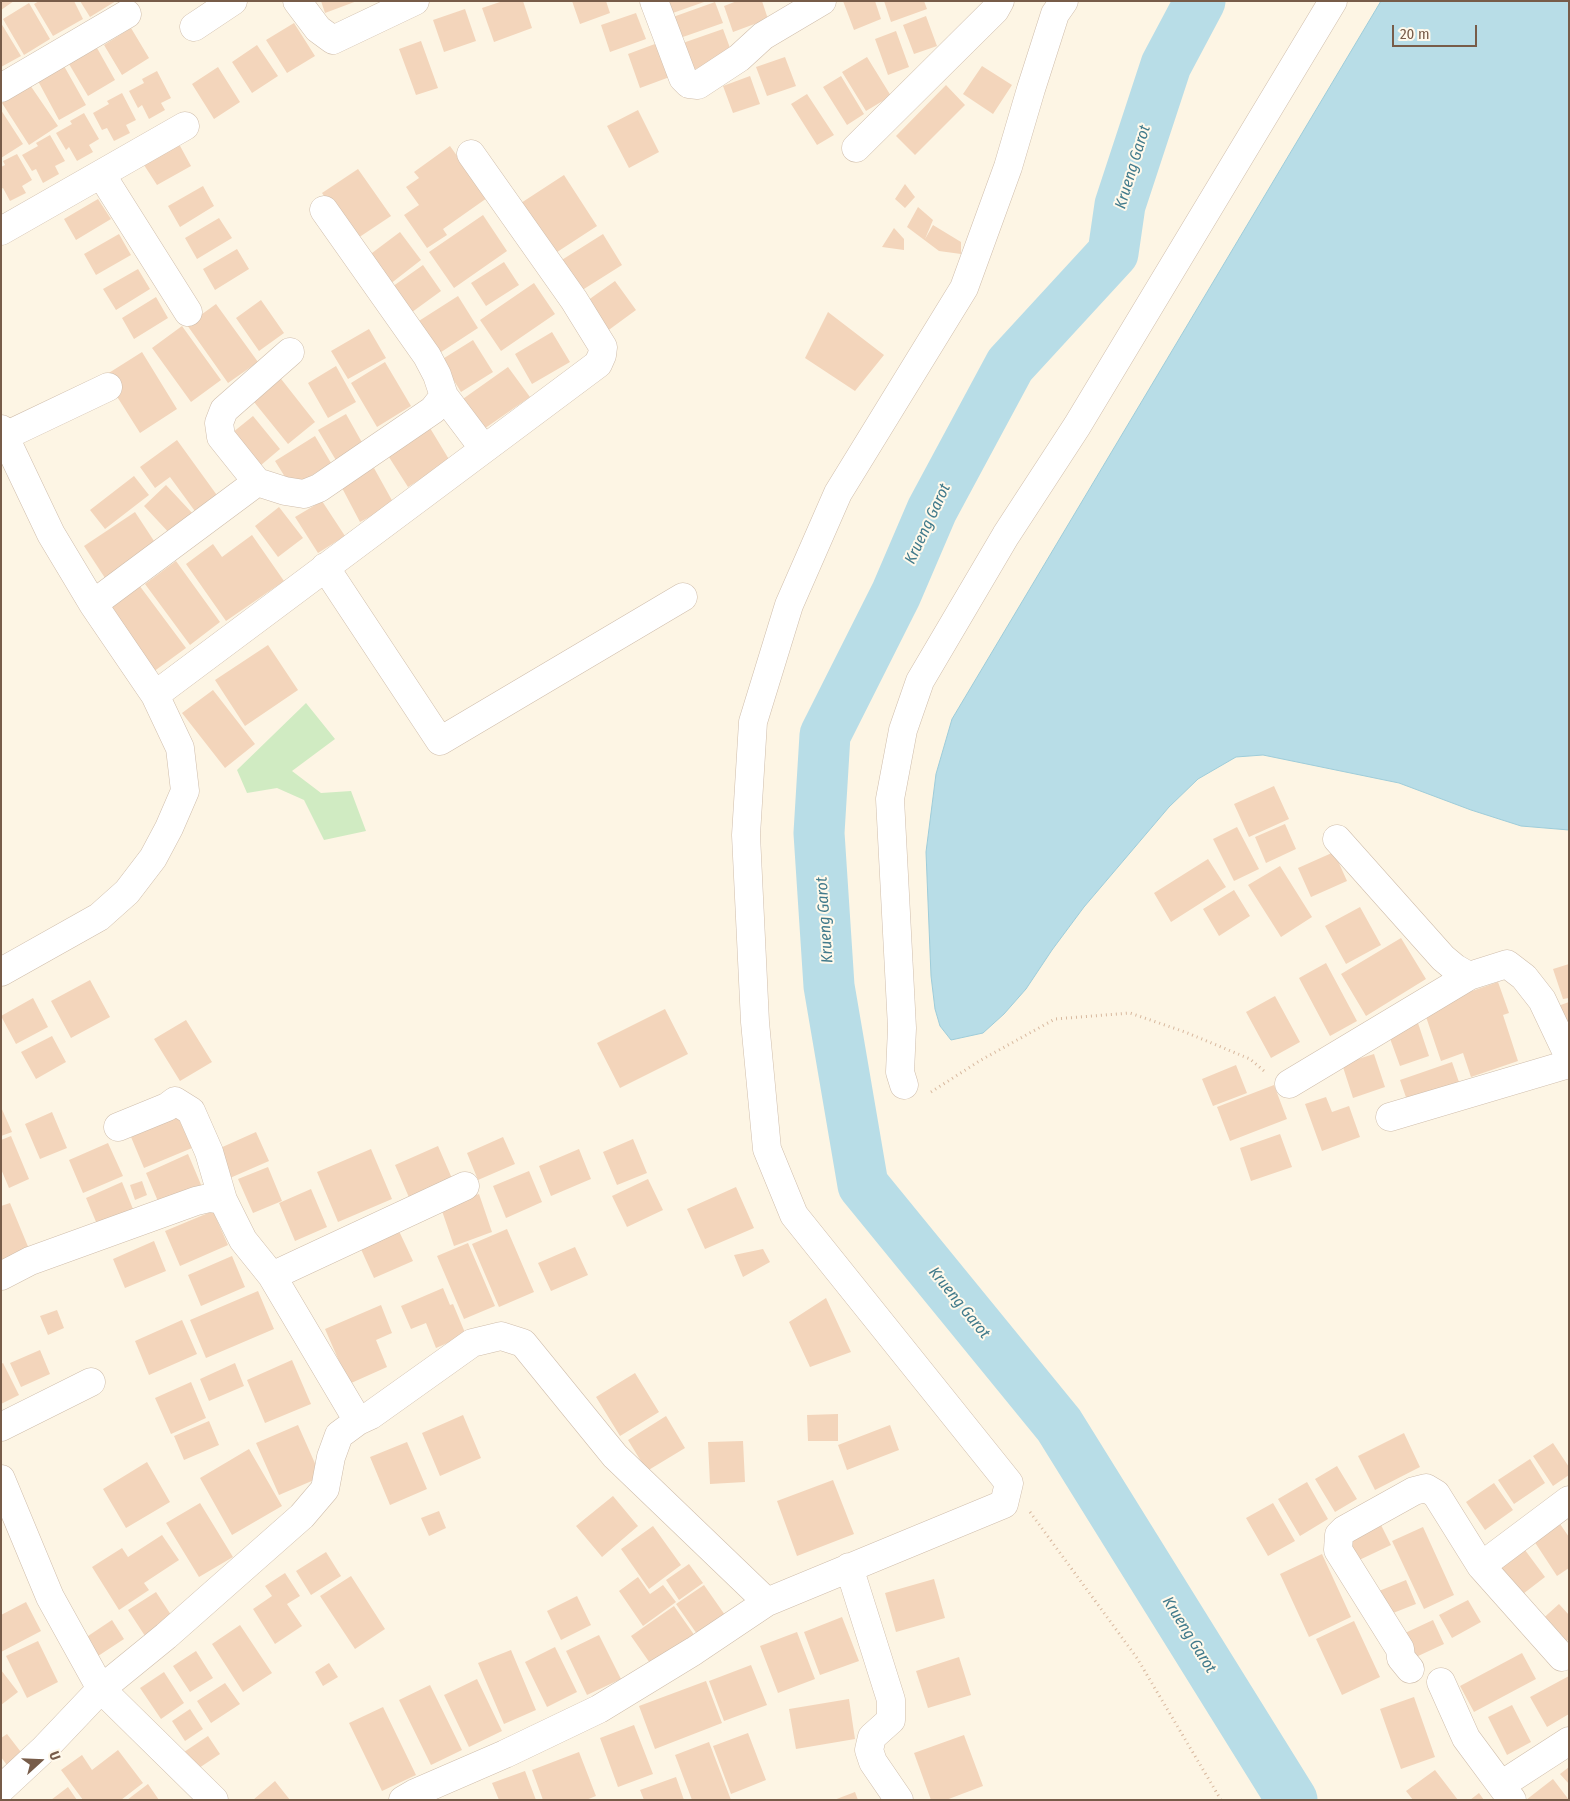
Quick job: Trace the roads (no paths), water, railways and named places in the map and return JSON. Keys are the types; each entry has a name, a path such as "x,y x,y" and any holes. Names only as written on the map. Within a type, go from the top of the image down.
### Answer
{"street":[{"path":"194,27 233,1"},
{"path":"298,1 318,30 333,40 415,1"},
{"path":"654,1 683,78 689,84 698,85 739,58 763,36 822,1"},
{"path":"856,148 995,10 1000,1"},
{"path":"403,1800 599,1709 694,1651 767,1602 1004,1504 1009,1483 794,1215 767,1149 755,1022 746,834 753,722 790,605 838,493 964,288 1008,167 1056,14 1064,1"},
{"path":"904,1085 900,1072 902,1028 890,799 903,730 920,681 1006,535 1077,426 1333,1"},
{"path":"1,88 128,14"},
{"path":"1,231 185,126"},
{"path":"155,695 598,364 604,347 574,300 470,154"},
{"path":"101,174 188,312"},
{"path":"324,210 427,356 437,375 444,396 484,449"},
{"path":"290,352 224,410 219,423 221,437 257,482 285,491 304,494 319,488 433,410 444,396"},
{"path":"1,972 99,917 127,892 153,858 185,792 180,748 155,695 93,604 51,534 3,433 108,388"},
{"path":"93,604 257,482"},
{"path":"326,567 440,741 683,597"},
{"path":"1337,839 1443,958 1469,976"},
{"path":"1289,1084 1469,976 1507,964 1524,977 1542,1000 1569,1057"},
{"path":"1390,1117 1569,1064"},
{"path":"118,1127 167,1107 176,1101 191,1111 209,1152 223,1200 243,1240 272,1276 358,1421"},
{"path":"272,1276 465,1186"},
{"path":"1,1276 30,1261 196,1201 209,1198 223,1200"},
{"path":"1,1788 45,1748 101,1689 166,1636 302,1516 324,1489 331,1457 339,1435 358,1421 372,1415 472,1343 501,1336 522,1343 615,1456 767,1602"},
{"path":"1,1427 92,1382"},
{"path":"1,1479 50,1597 101,1689 214,1800"},
{"path":"1410,1669 1401,1658 1400,1649 1338,1550 1339,1535 1344,1530 1414,1492 1426,1488 1436,1494 1480,1566 1562,1657"},
{"path":"1480,1566 1569,1500"},
{"path":"849,1567 891,1700 890,1720 872,1737 869,1750 874,1762 899,1800"},
{"path":"1440,1682 1466,1738 1507,1792 1569,1741"}],"water":[{"path":"1381,1 1569,1 1569,830 1521,826 1471,810 1399,783 1263,755 1236,757 1198,779 1169,807 1084,907 1026,989 1004,1014 983,1033 951,1040 940,1026 935,1009 931,976 926,852 936,774 952,719"}],"waterway":[{"name":"Krueng Garot","path":"1200,1 1166,65 1120,205 1113,253 1010,365 932,510 896,594 825,735 819,833 829,986 863,1185 1059,1425 1292,1800"}]}
